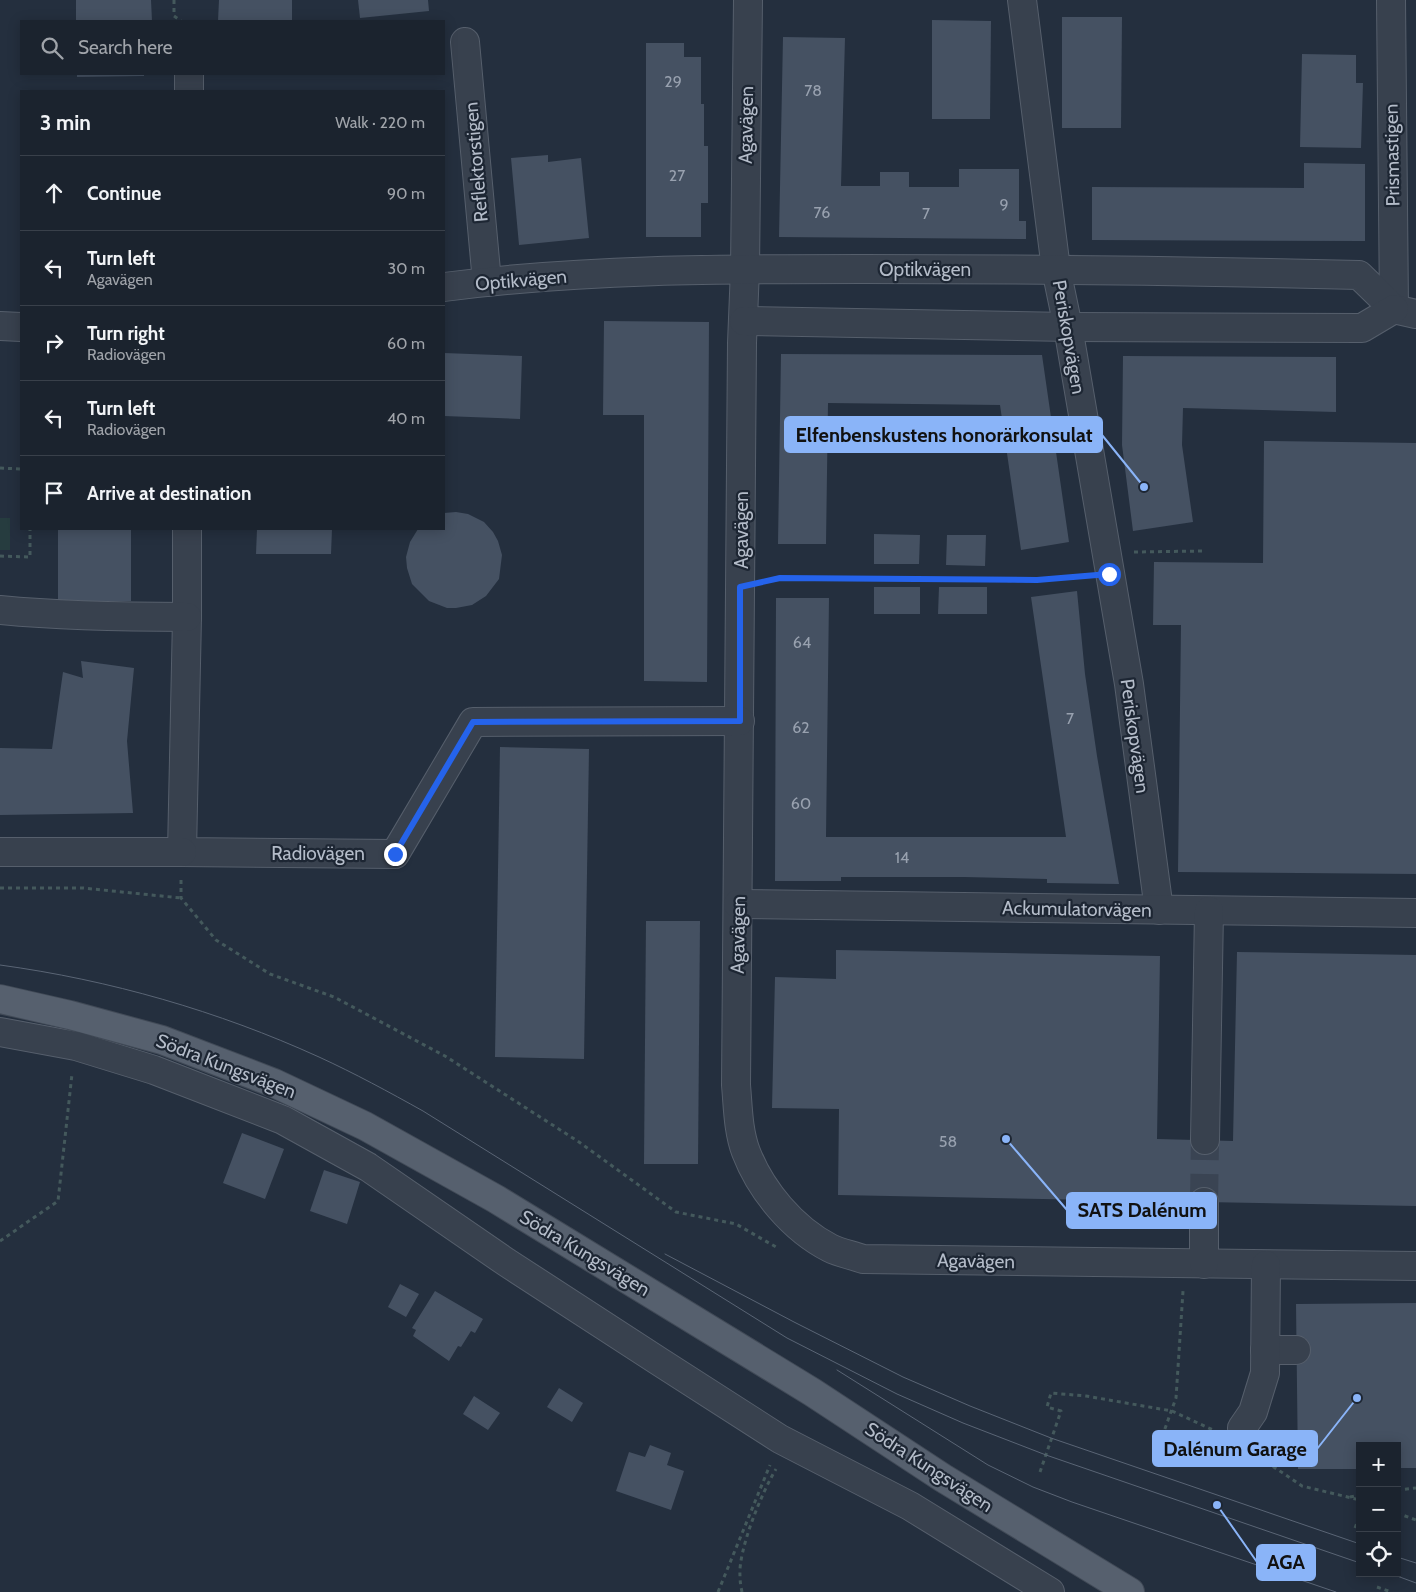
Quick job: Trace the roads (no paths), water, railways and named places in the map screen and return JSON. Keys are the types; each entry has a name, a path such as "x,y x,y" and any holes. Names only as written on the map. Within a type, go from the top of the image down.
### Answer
{"main road":[{"name":"Södra Kungsvägen","path":"0,999 70,1015 162,1040 274,1083 365,1126 504,1204 812,1392 943,1478 1130,1592"}],"street":[{"name":"Agavägen","path":"748,0 744,321 742,343 736,1084 739,1126 746,1152 761,1182 780,1208 808,1234 831,1248 863,1259 1416,1266"},
{"name":"Periskopvägen","path":"1022,0 1056,269 1068,327 1129,684 1159,910"},
{"name":"Prismastigen","path":"1391,0 1405,312"},
{"name":"Reflektorstigen","path":"466,42 488,282"},
{"path":"189,90 190,75"},
{"name":"Optikvägen","path":"445,288 488,282 622,272 744,269 1056,269 1360,275 1405,312"},
{"path":"744,321 1068,327 1362,328 1405,312"},
{"path":"0,326 20,327"},
{"path":"182,852 187,530"},
{"path":"0,610 52,615 187,617"},
{"name":"Radiovägen","path":"0,852 395,854 473,722 740,721"},
{"name":"Ackumulatorvägen","path":"738,904 1416,913"},
{"path":"1205,1140 1209,911"},
{"name":"Södra Kungsvägen","path":"0,1032 76,1046 154,1070 283,1120 359,1162 514,1267 786,1442 910,1506 1050,1592"},
{"path":"1204,1202 1204,1264"},
{"path":"1247,1440 1265,1373 1266,1265"},
{"path":"1264,1350 1296,1350"}],"tunnel":[{"path":"1204,1202 1205,1140"}],"tram line":[{"path":"0,965 82,979 163,999 281,1040 319,1057 423,1111 787,1338 897,1394 963,1423 1046,1455 1356,1562"},
{"path":"665,1254 903,1377 970,1406 1051,1438 1356,1543"},
{"path":"837,1370 988,1465 1033,1487 1336,1592"},
{"path":"1401,1558 1416,1563"},
{"path":"1400,1577 1416,1583"}],"place":[{"name":"Elfenbenskustens honorärkonsulat","path":"1144,487"},
{"name":"SATS Dalénum","path":"1006,1139"},
{"name":"Dalénum Garage","path":"1357,1398"},
{"name":"AGA","path":"1217,1505"}]}
